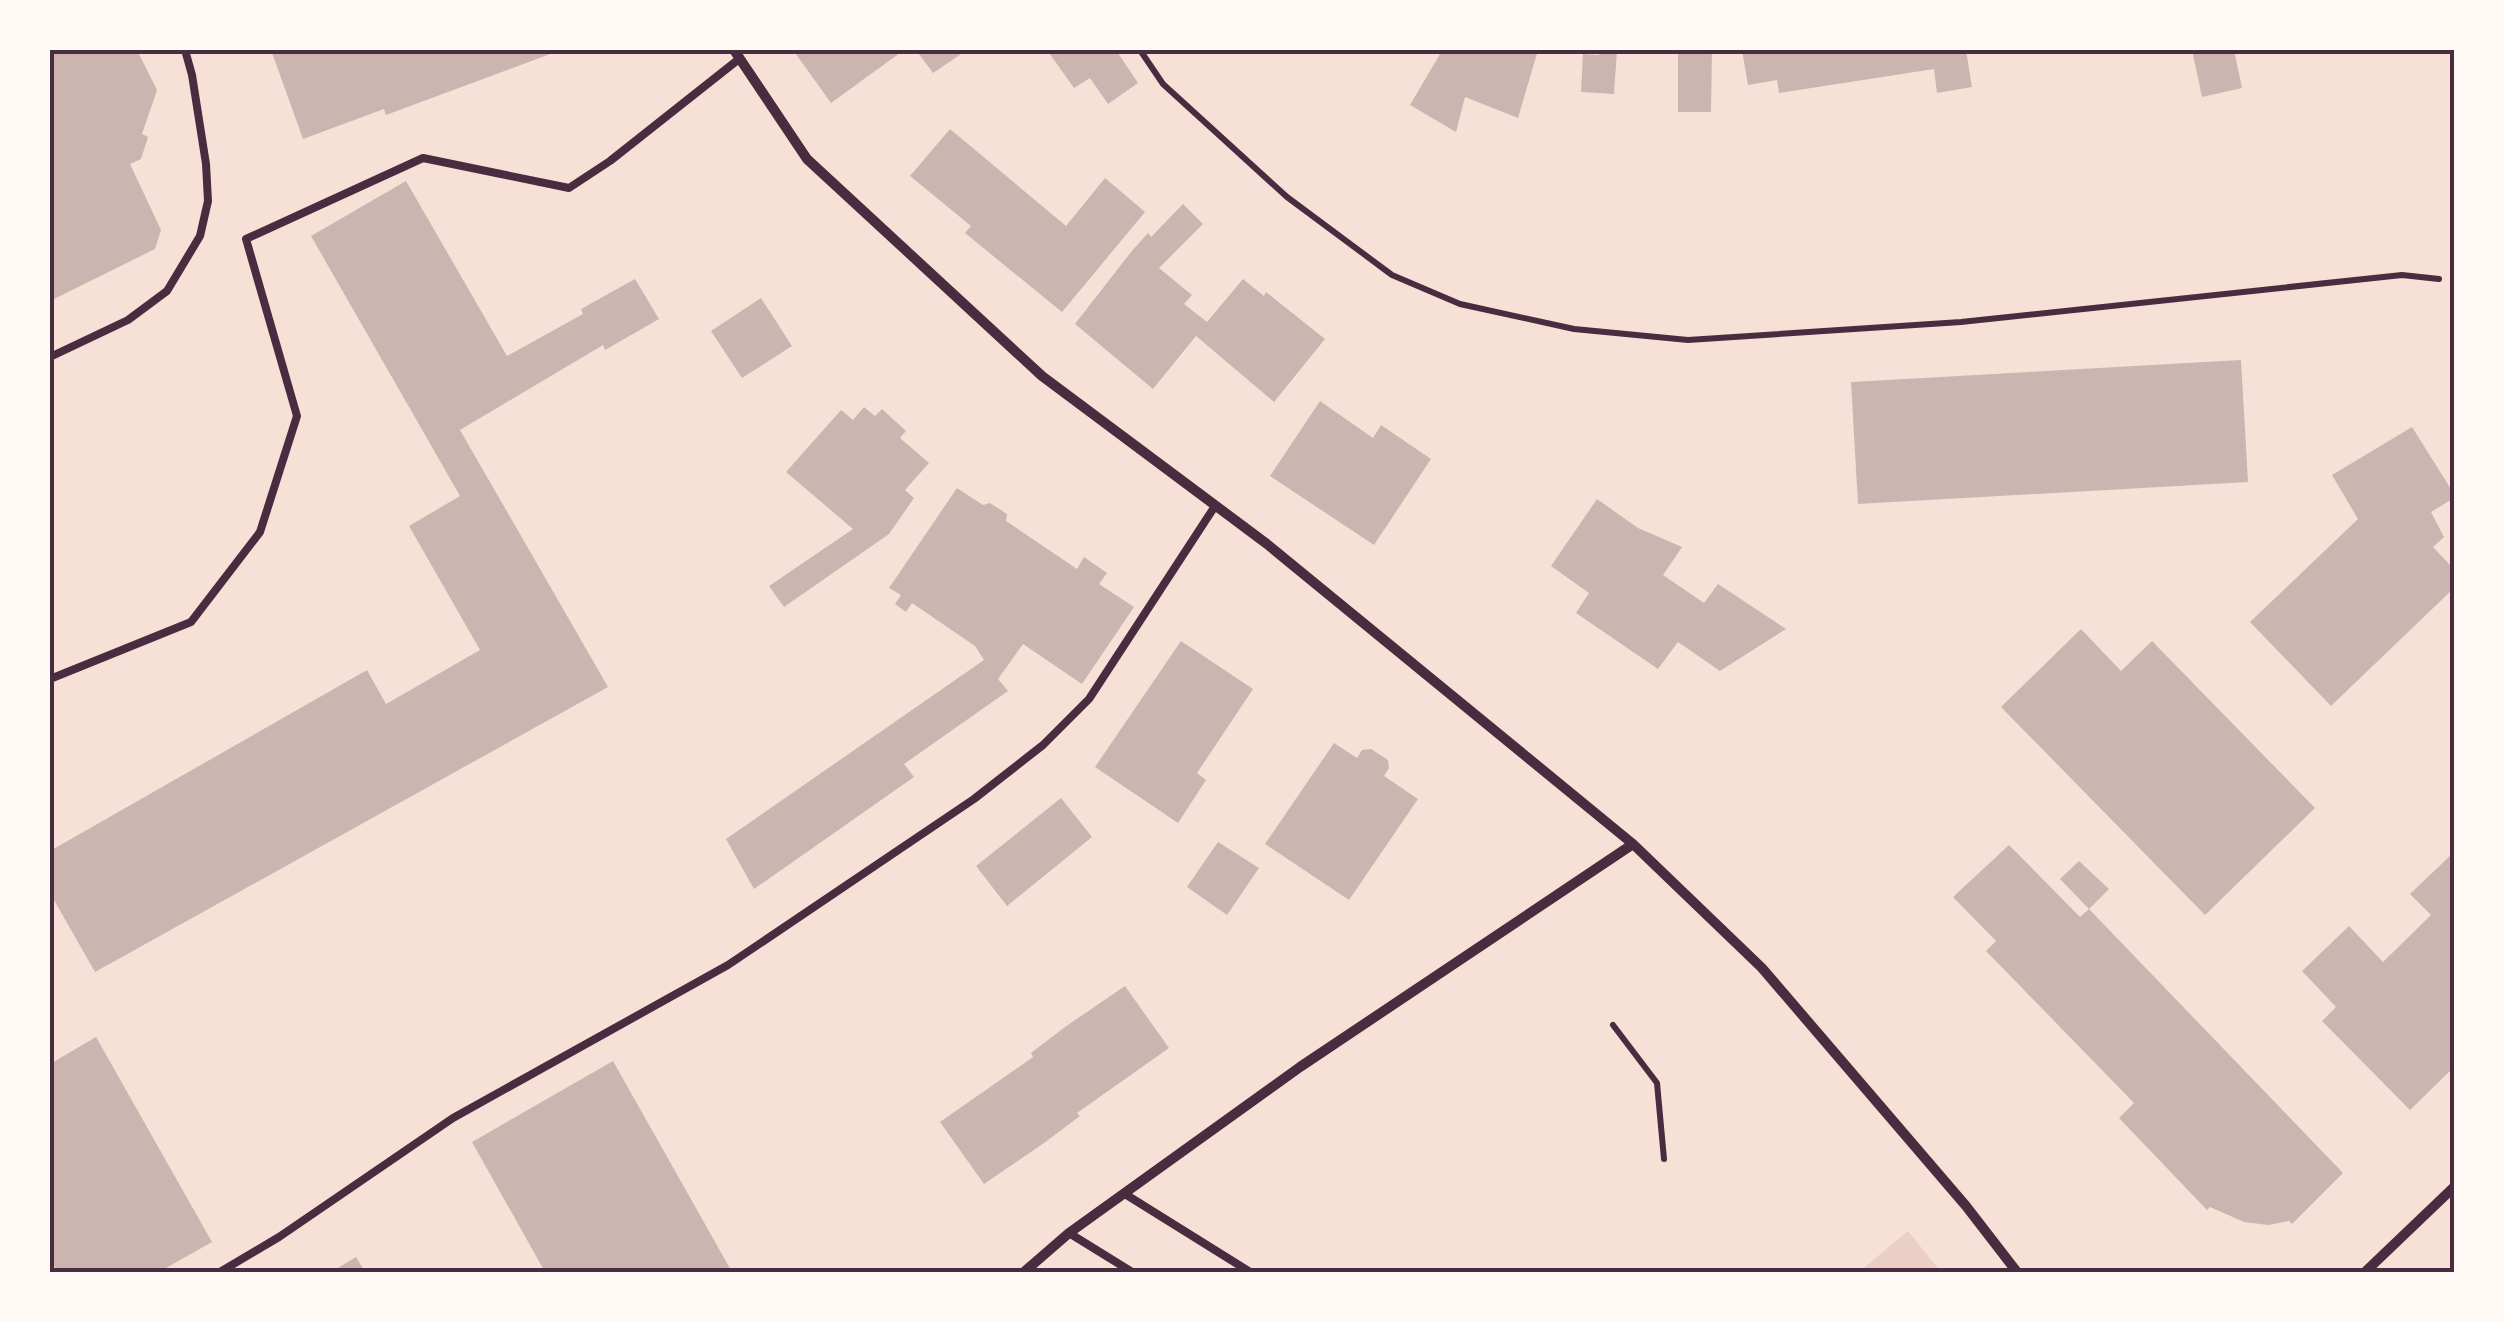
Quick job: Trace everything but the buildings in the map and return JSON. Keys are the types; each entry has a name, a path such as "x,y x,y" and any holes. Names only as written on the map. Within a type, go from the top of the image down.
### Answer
{"street":[{"path":"737,54 807,159 1042,376 1215,506 1632,844 1762,968 2018,1272"},
{"path":"1024,1272 1069,1233 1300,1068 1632,844"},
{"path":"2365,1272 2454,1187"}],"lane":[{"path":"50,357 128,320 167,291 200,236 208,201 206,164 192,74 184,50"},
{"path":"50,679 191,622 260,532 297,416 246,239 423,158 569,188 610,161 737,54"},
{"path":"220,1272 279,1237 453,1118 728,965 974,799 1030,756 1089,698 1215,506"},
{"path":"1125,1194 1250,1272"},
{"path":"1069,1233 1132,1272"}],"path":[{"path":"1140,50 1162,84 1287,197 1392,275 1460,304 1574,329 1688,340 1961,322 2402,275 2440,278"},
{"path":"1613,1025 1657,1083 1664,1158"}],"shaded area":[{"path":"1908,1231 1941,1272 1859,1272"}]}
